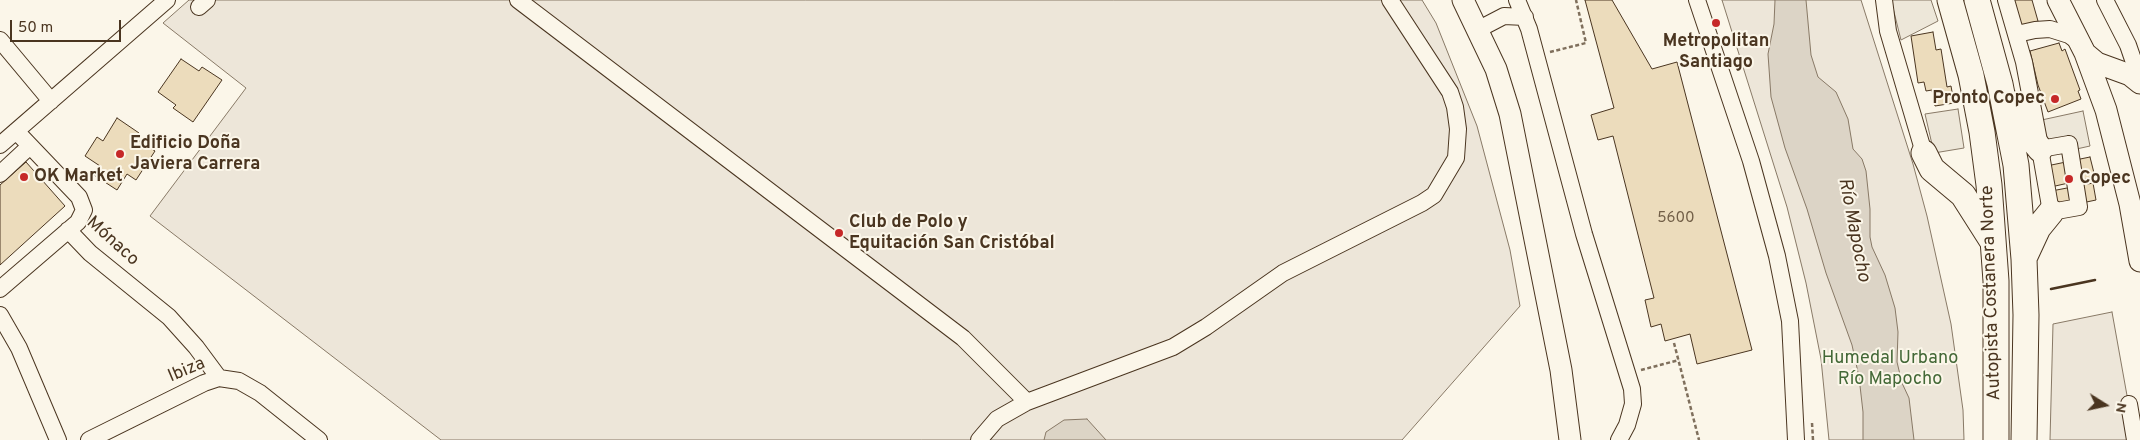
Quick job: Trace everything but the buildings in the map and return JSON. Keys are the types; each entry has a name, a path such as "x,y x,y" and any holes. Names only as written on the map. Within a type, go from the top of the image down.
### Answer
{"highway":[{"name":"Autopista Costanera Norte","path":"1950,0 1971,75 1982,132 1989,184 1994,244 1996,440"},
{"name":"Autopista Costanera Norte","path":"1977,0 2000,84 2016,165 2024,259 2026,315 2024,440"},
{"path":"2000,84 2028,134 2040,149"},
{"path":"1924,153 1932,169 1968,201 1994,244"},
{"path":"2024,259 2038,228 2051,212"}],"main road":[{"path":"1463,0 1478,29 1504,91 1516,137 1561,370 1570,440"},
{"path":"2058,0 2083,49 2115,140 2130,204 2140,261"},
{"path":"2083,49 2097,63 2140,81"}],"street":[{"path":"0,145 167,0"},
{"path":"518,0 963,338 1027,402"},
{"path":"985,438 997,419 1027,402 1173,347 1206,327 1283,273 1422,203 1434,195 1456,158 1458,129 1455,107 1450,92 1390,0"},
{"path":"1517,0 1537,56 1584,234 1632,389 1633,404 1627,425 1619,440"},
{"path":"1697,0 1751,160 1777,256 1790,321 1796,440"},
{"path":"1884,0 1888,31 1924,153"},
{"path":"2006,0 2017,34 2030,90 2040,149 2051,212 2079,207 2069,144 2040,149"},
{"path":"2105,0 2128,45 2140,81"},
{"path":"1478,29 1504,16 1525,18"},
{"path":"2017,34 2050,29 2069,35 2083,49"},
{"path":"0,40 51,101"},
{"name":"Mónaco","path":"16,131 83,203 82,216 68,230 90,253 169,317 196,347 219,378"},
{"path":"0,174 30,146"},
{"path":"1,287 68,230"},
{"path":"0,315 19,348 58,440"},
{"name":"Ibiza","path":"89,440 204,383 219,378 239,380 260,393 319,440"},
{"path":"2129,404 2136,440"}],"path":[{"path":"1537,56 1586,43 1576,0"},
{"path":"1674,342 1699,440"},
{"path":"1628,374 1679,360"}],"green space":[{"name":"Club de Polo y Equitación San Cristóbal","path":"189,0 1422,0 1436,23 1477,126 1510,250 1520,306 1402,440 441,440 150,216 246,88 163,23"},
{"name":"Humedal Urbano Río Mapocho","path":"1722,0 1861,0 1913,164 1927,216 1951,324 1963,410 1964,440 1829,440 1821,359 1806,283 1787,207"},
{"path":"2112,312 2135,440 2050,440 2053,324"}],"shaded area":[{"path":"1891,0 1931,0 1938,21 1901,40"},
{"path":"1958,109 1964,148 1934,153 1925,114"},
{"path":"2083,111 2090,146 2045,156 2037,121"}],"water":[{"name":"Río Mapocho","path":"1775,0 1806,0 1811,55 1818,77 1836,92 1848,119 1853,149 1862,159 1866,171 1870,209 1870,237 1872,247 1885,275 1895,308 1898,332 1897,362 1902,383 1909,398 1914,440 1863,440 1863,412 1859,377 1852,345 1785,148 1771,97 1768,54 1774,24"},
{"path":"1087,419 1106,440 1044,440 1046,432 1064,420"}],"wall":[{"path":"2051,289 2095,280"}],"place":[{"name":"Metropolitan Santiago","path":"1716,23"},
{"name":"Pronto Copec","path":"2055,99"},
{"name":"Edificio Doña Javiera Carrera","path":"120,154"},
{"name":"OK Market","path":"24,177"},
{"name":"Copec","path":"2069,179"},
{"name":"Club de Polo y Equitación San Cristóbal","path":"839,233"}]}
